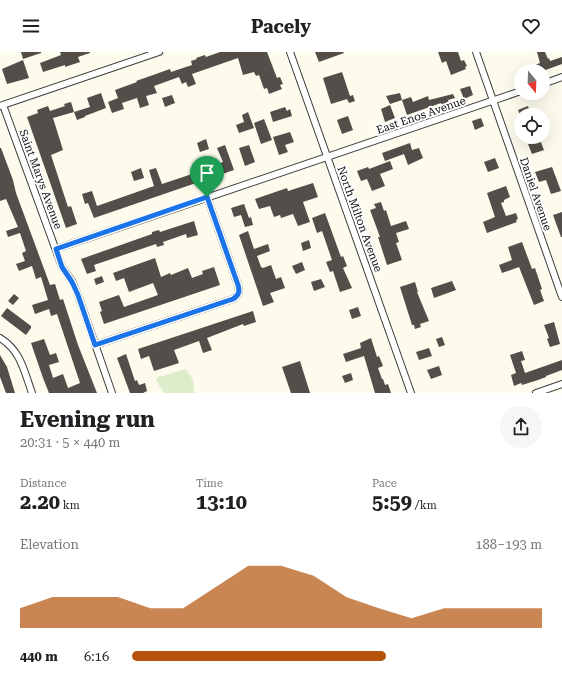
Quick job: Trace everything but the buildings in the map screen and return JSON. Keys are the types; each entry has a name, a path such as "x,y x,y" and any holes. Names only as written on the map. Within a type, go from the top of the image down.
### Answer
{"street":[{"path":"2,105 159,52"},
{"name":"North Milton Avenue","path":"290,52 411,393"},
{"name":"Daniel Avenue","path":"476,52 562,297"},
{"path":"550,81 562,77"},
{"name":"East Enos Avenue","path":"56,249 514,94"},
{"name":"Saint Marys Avenue","path":"2,105 62,267 72,282 78,295 112,393"},
{"path":"95,345 237,297 240,291 207,197"},
{"path":"0,338 9,343 15,350 21,361 32,393"},
{"path":"536,393 562,384"}],"green space":[{"path":"186,369 193,380 194,393 164,393 156,380 158,377"}],"route":[{"path":"207,197 240,291 237,297 95,345 78,295 72,282 62,267 56,249 207,197"}]}
